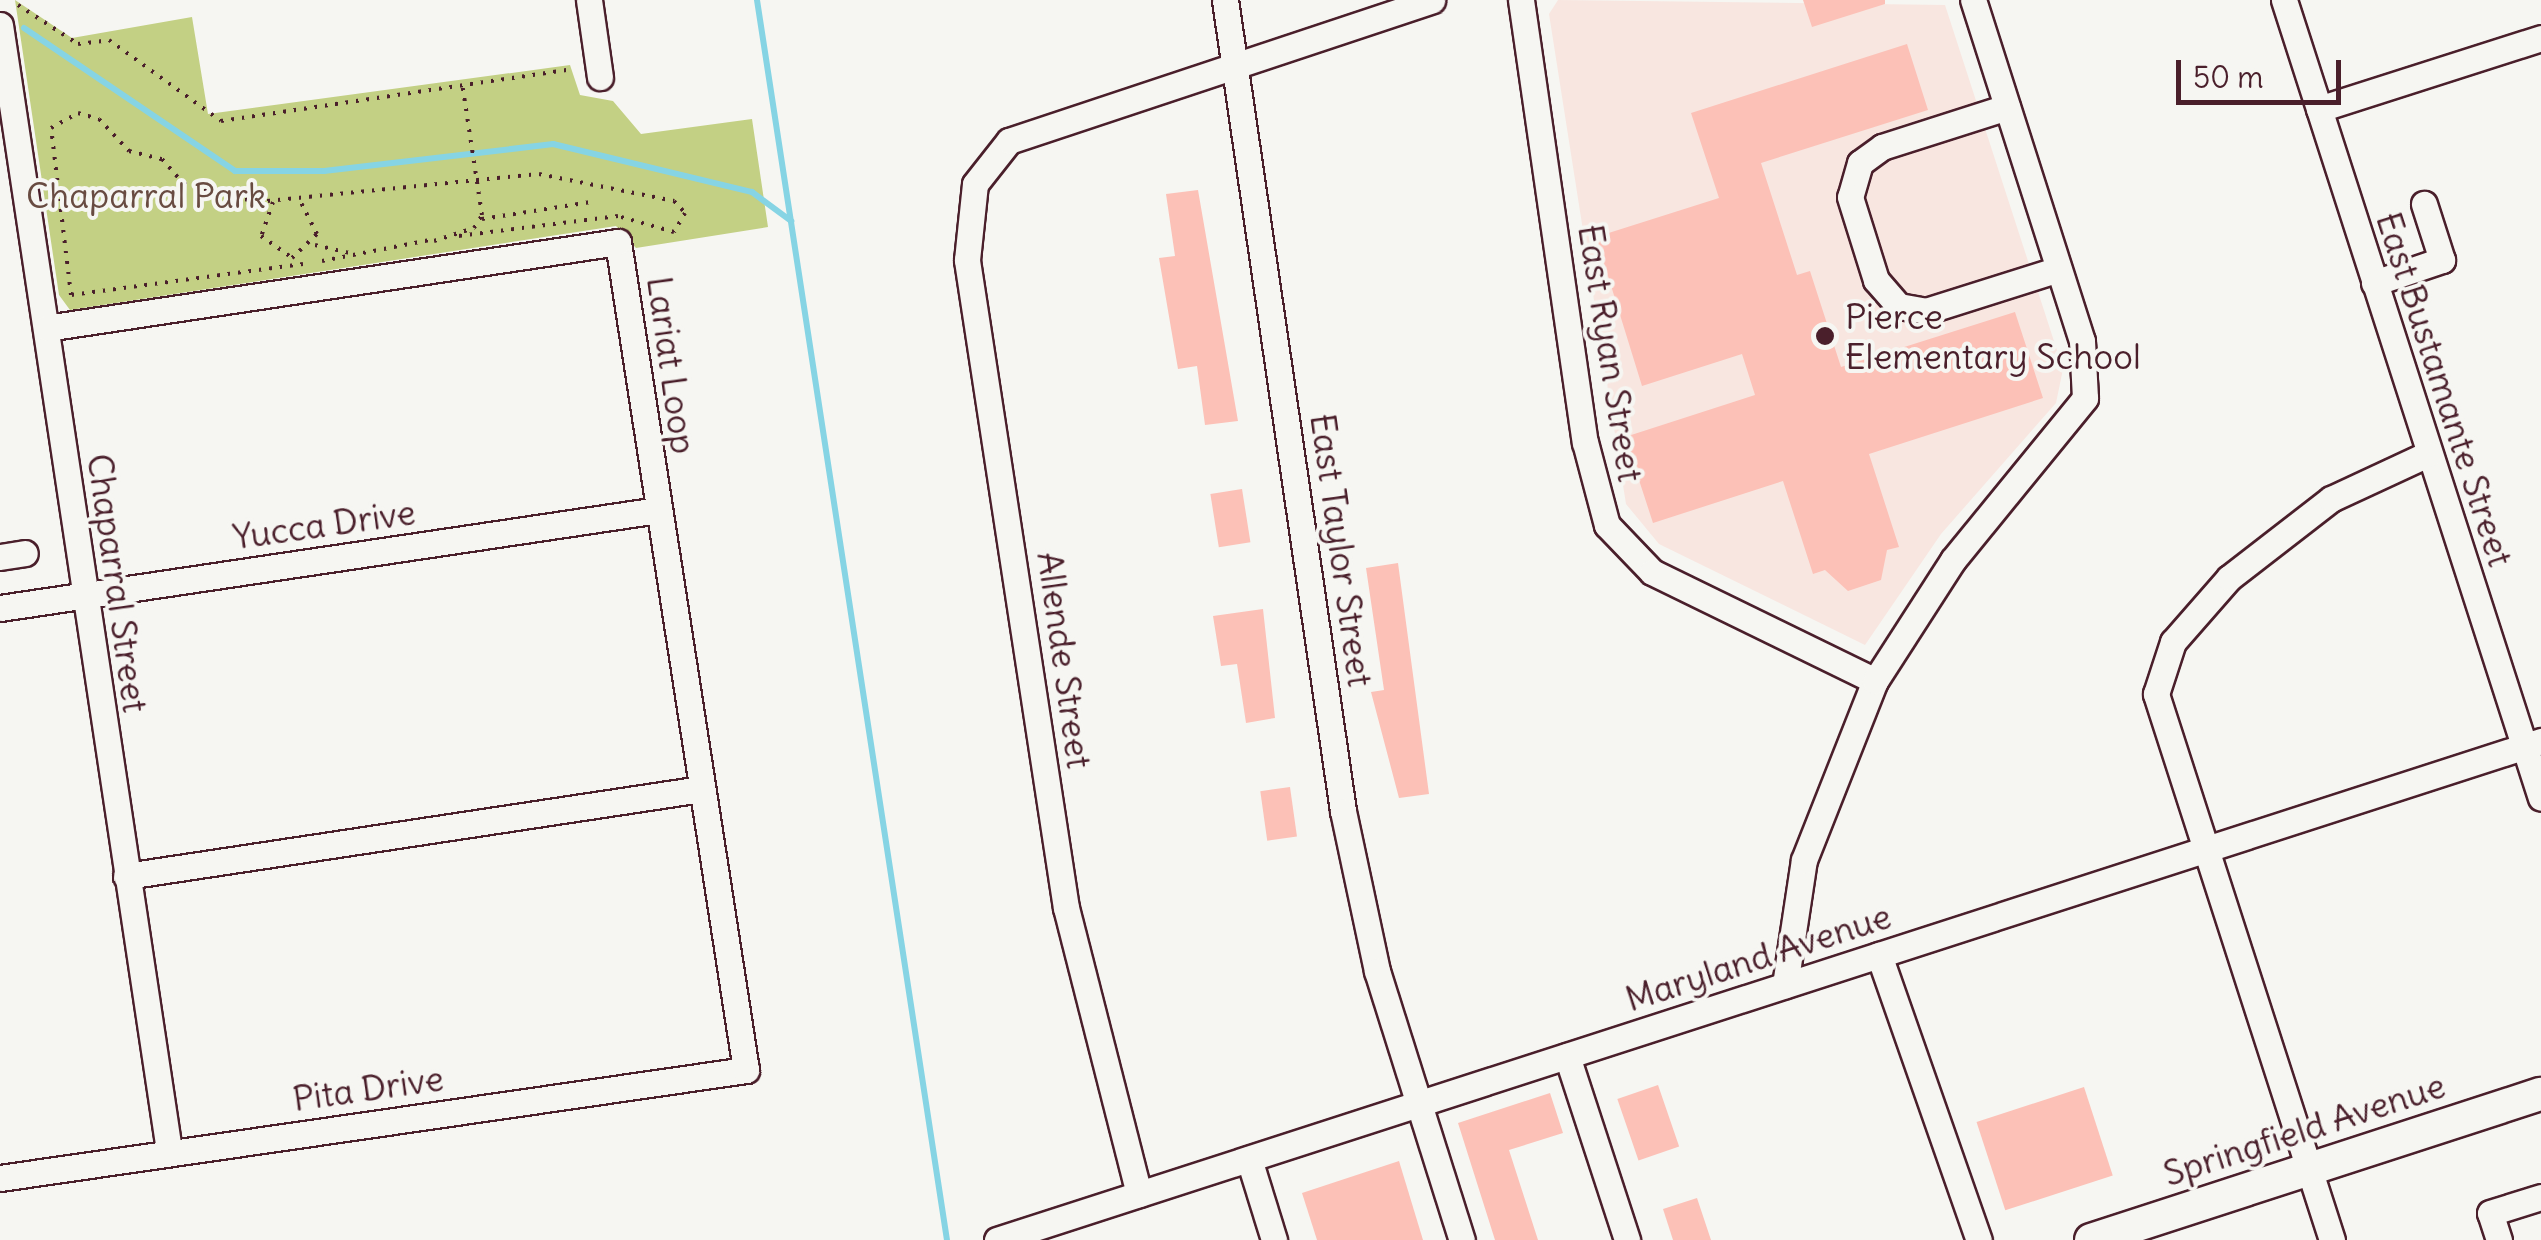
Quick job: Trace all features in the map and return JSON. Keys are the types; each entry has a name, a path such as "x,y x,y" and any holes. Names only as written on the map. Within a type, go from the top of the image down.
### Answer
{"main road":[{"name":"Springfield Avenue","path":"2091,1240 2541,1094"}],"street":[{"path":"589,0 600,77"},
{"name":"East Taylor Street","path":"1225,0 1239,63 1343,811 1419,1104 1462,1240"},
{"path":"1239,63 1432,0"},
{"name":"East Ryan Street","path":"1521,0 1586,442 1607,525 1652,572 1875,681"},
{"path":"1785,985 1804,860 1875,681 1953,560 2076,420 2086,372 2059,269 1973,0"},
{"name":"East Bustamante Street","path":"2284,0 2428,454 2533,744 2541,798"},
{"name":"Chaparral Street","path":"0,25 168,1151"},
{"path":"2319,110 2541,38"},
{"name":"Allende Street","path":"1139,1194 1066,908 967,260 975,184 1009,140 1239,63"},
{"path":"2007,107 1865,158 1850,186 1860,230 1881,290 1914,311 2059,269"},
{"path":"2374,283 2442,260 2424,204"},
{"name":"Lariat Loop","path":"46,328 618,242 746,1070"},
{"path":"2332,1240 2208,848 2156,708 2173,642 2229,578 2296,523 2360,481 2428,454"},
{"name":"Yucca Drive","path":"0,608 658,510"},
{"name":"Maryland Avenue","path":"997,1240 2533,744"},
{"path":"126,876 700,789"},
{"path":"1879,955 1979,1240"},
{"path":"1567,1056 1628,1240"},
{"name":"Pita Drive","path":"0,1178 746,1070"},
{"path":"1248,1159 1274,1240"},
{"path":"2499,1240 2490,1213 2541,1197"}],"path":[{"path":"18,5 78,44 110,40 214,120 568,70"},
{"path":"462,82 481,219"},
{"path":"84,114 198,192 273,202 294,200 539,174 589,181 679,203 685,220 674,232 618,216 435,239 285,266 71,294 48,135 84,114"},
{"path":"294,200 316,216 314,244"},
{"path":"273,202 261,236 286,257"},
{"path":"458,236 481,219 591,202"},
{"path":"426,254 435,239"},
{"path":"286,257 314,244 348,254"},
{"path":"284,274 286,257"}],"shaded area":[{"name":"Pierce Elementary School","path":"1558,0 1945,5 2063,369 2056,403 1941,534 1865,645 1659,544 1626,504 1549,14"}],"green space":[{"name":"Chaparral Park","path":"15,0 72,38 192,17 208,114 570,65 580,95 613,101 641,134 752,119 768,227 636,248 616,226 70,310 59,295"}],"building":[{"path":"1803,0 1885,0 1885,4 1812,27"},
{"path":"1907,44 1928,110 1761,163 1797,275 1810,271 1841,367 2015,312 2043,398 1869,454 1899,547 1887,550 1881,580 1848,591 1825,570 1813,574 1783,481 1653,523 1625,437 1755,395 1742,354 1642,386 1596,237 1719,198 1691,113"},
{"path":"1198,190 1238,421 1205,425 1197,366 1178,369 1159,258 1175,256 1166,194"},
{"path":"1242,489 1250,542 1219,547 1210,494"},
{"path":"1398,563 1429,794 1399,798 1371,692 1384,690 1366,568"},
{"path":"1263,609 1275,718 1246,723 1237,664 1221,666 1213,616"},
{"path":"1290,787 1297,837 1267,841 1260,791"},
{"path":"1658,1085 1679,1146 1639,1160 1617,1099"},
{"path":"2084,1087 2113,1175 2005,1210 1977,1122"},
{"path":"1550,1093 1563,1133 1509,1150 1538,1240 1495,1240 1458,1123"},
{"path":"1399,1161 1423,1240 1317,1240 1302,1193"},
{"path":"1697,1198 1711,1240 1673,1240 1663,1209"}],"waterway":[{"path":"757,0 947,1240"},
{"path":"24,28 235,171 324,171 553,144 752,192 791,221"}],"place":[{"name":"Pierce Elementary School","path":"1825,336"}]}
